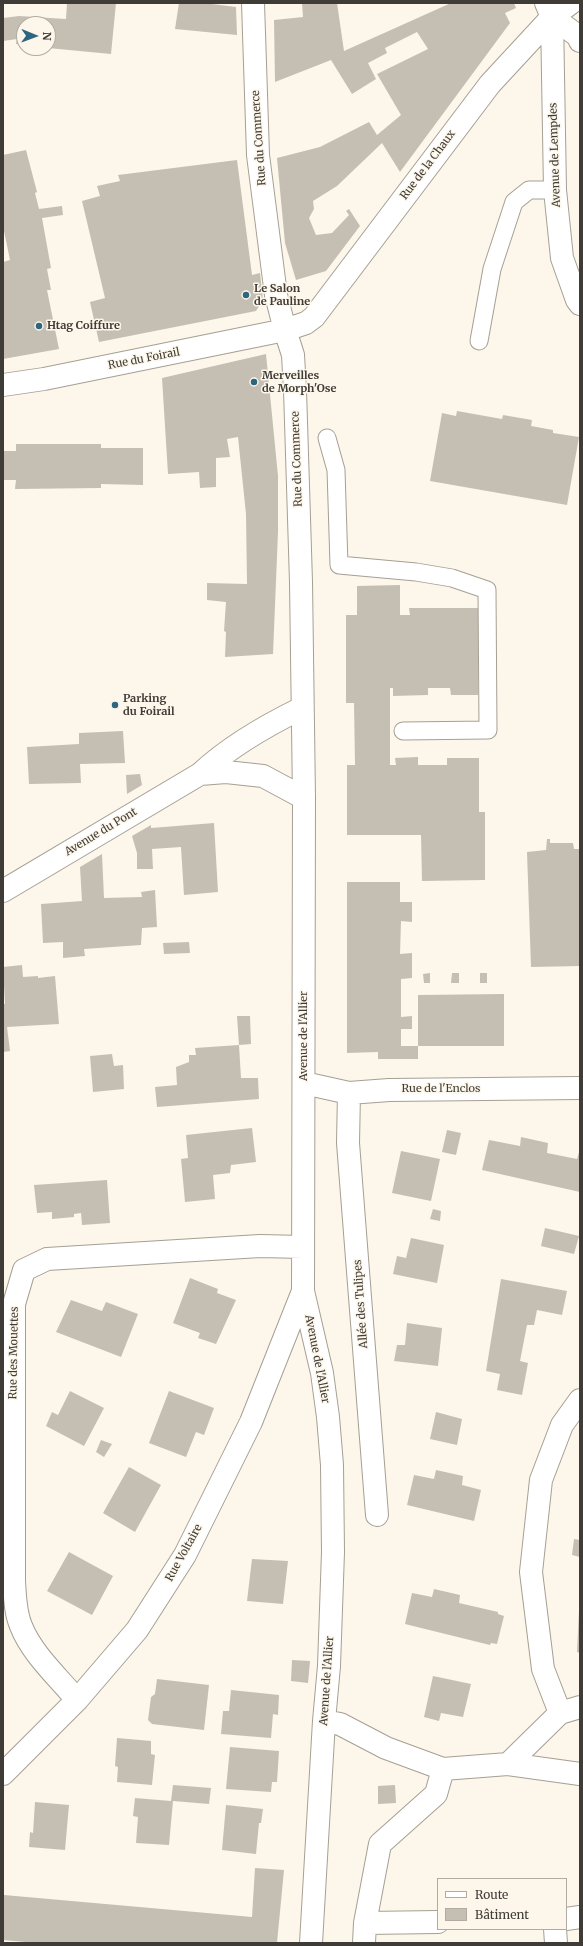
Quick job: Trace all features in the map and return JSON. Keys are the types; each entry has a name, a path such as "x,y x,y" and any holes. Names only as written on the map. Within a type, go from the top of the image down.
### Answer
{"street":[{"name":"Rue du Commerce","path":"253,3 258,155 276,295 293,355 301,582 304,798"},
{"name":"Rue de la Chaux","path":"285,330 306,323 314,317 490,84 549,10 571,3"},
{"path":"549,10 580,16"},
{"path":"549,10 578,36 580,41"},
{"name":"Avenue de Lempdes","path":"549,10 555,190 562,258 577,300 580,304"},
{"name":"Rue du Foirail","path":"3,385 44,379 285,330"},
{"name":"Avenue du Pont","path":"3,891 200,774 216,758 261,729 302,708"},
{"name":"Avenue du Pont","path":"200,774 226,772 263,776 304,798"},
{"name":"Avenue de l'Allier","path":"304,798 303,1291 322,1373 332,1465 333,1552 329,1666 324,1721 311,1943"},
{"name":"Rue de l'Enclos","path":"304,1083 349,1093 388,1090 580,1088"},
{"name":"Allée des Tulipes","path":"349,1093 348,1143 377,1515"},
{"name":"Rue des Mouettes","path":"77,1700 35,1651 21,1627 16,1609 14,1581 14,1304 24,1270 47,1259 260,1246 303,1247"},
{"name":"Rue Voltaire","path":"3,1774 77,1700 137,1630 185,1555 251,1422 303,1291"},
{"path":"508,1764 570,1710 543,1669 531,1572 541,1480 562,1425 580,1400"},
{"path":"324,1721 340,1724 386,1748 443,1769 508,1764 580,1774"},
{"path":"437,1922 365,1933 380,1844 436,1794 443,1769"},
{"path":"567,1919 580,1917"},
{"path":"556,1930 556,1943"}],"lane":[{"path":"479,341 492,269 514,202 529,190 555,190"},
{"path":"327,438 336,470 339,565 452,578 487,590 488,730 403,731"}],"building":[{"path":"67,3 116,3 111,54 56,49 56,18 66,19"},
{"path":"179,3 204,3 236,7 237,35 175,29"},
{"path":"302,3 337,3 344,51 451,3 514,3 516,8 505,13 510,23 400,172 382,143 337,186 313,201 314,209 309,218 316,235 332,233 349,215 346,211 349,209 360,226 326,271 296,280 285,243 277,158 320,147 369,122 377,135 401,115 377,74 428,49 417,32 385,48 387,53 368,63 376,79 352,94 331,60 275,82 274,20 303,17"},
{"path":"16,16 16,39 3,41 3,18"},
{"path":"26,150 37,192 35,193 39,209 62,206 63,215 42,218 51,268 47,269 51,290 47,290 59,349 3,359 3,262 10,260 3,226 3,155"},
{"path":"237,160 252,275 260,273 263,300 256,311 99,342 90,302 105,298 82,201 100,196 97,186 120,181 118,175"},
{"path":"266,354 278,476 278,532 273,654 225,657 226,632 224,631 226,602 207,600 207,583 247,584 246,514 238,437 227,439 230,457 216,458 216,487 200,488 199,472 168,474 162,378"},
{"path":"457,411 502,419 503,415 532,420 531,426 553,430 553,433 579,437 567,505 430,481 442,413 456,416"},
{"path":"16,444 101,444 101,448 143,448 143,485 101,484 101,488 15,489 16,480 3,480 3,451 16,451"},
{"path":"400,585 400,615 410,615 409,608 478,608 478,695 451,695 450,688 428,688 428,695 393,696 393,688 390,688 390,765 396,765 395,758 418,757 418,765 447,765 447,758 479,758 479,812 485,812 485,880 422,881 421,835 347,835 347,765 355,765 354,703 346,703 346,615 357,615 357,586"},
{"path":"123,731 125,763 80,764 81,783 29,784 27,747 79,744 79,733"},
{"path":"140,774 142,785 127,794 126,775"},
{"path":"214,823 218,892 184,895 181,847 152,849 153,869 137,869 137,853 132,836 151,825 151,828"},
{"path":"547,839 550,839 550,843 573,843 574,849 580,849 580,966 531,967 527,852 546,850"},
{"path":"102,854 104,898 142,897 141,892 155,890 157,927 142,928 141,945 84,949 85,956 63,958 63,942 43,943 41,904 82,901 80,867"},
{"path":"347,882 400,882 400,902 412,902 412,922 401,921 400,954 412,953 412,978 401,979 401,1017 412,1016 412,1029 401,1029 401,1046 418,1046 418,1059 378,1059 378,1052 347,1053"},
{"path":"189,942 190,953 164,954 163,943"},
{"path":"22,965 23,977 38,976 38,978 55,976 59,1024 7,1027 10,1051 3,1052 3,1004 5,1004 3,967"},
{"path":"430,973 430,983 424,983 423,974"},
{"path":"452,973 459,973 459,983 451,983"},
{"path":"480,973 487,973 487,983 480,983"},
{"path":"504,994 504,1046 418,1046 418,995"},
{"path":"237,1016 250,1016 251,1044 239,1045"},
{"path":"239,1045 241,1078 258,1078 259,1099 157,1107 155,1087 177,1085 176,1067 189,1062 189,1055 196,1055 195,1048"},
{"path":"112,1054 114,1066 123,1065 124,1089 93,1092 90,1056"},
{"path":"252,1128 256,1162 231,1165 230,1173 213,1175 215,1199 185,1202 181,1159 188,1158 186,1135"},
{"path":"447,1130 461,1133 456,1155 442,1152"},
{"path":"521,1137 548,1143 547,1153 577,1159 580,1149 580,1192 482,1170 489,1140 520,1146"},
{"path":"401,1151 440,1159 431,1201 392,1193"},
{"path":"107,1180 110,1223 82,1225 81,1213 74,1214 74,1217 52,1219 52,1212 37,1213 34,1185"},
{"path":"433,1209 441,1211 440,1221 430,1219"},
{"path":"545,1228 579,1236 574,1254 541,1246"},
{"path":"411,1238 444,1245 437,1283 393,1274 397,1256 406,1258"},
{"path":"190,1278 218,1289 217,1293 236,1300 216,1344 198,1338 200,1333 173,1323"},
{"path":"501,1279 567,1291 562,1315 537,1310 534,1325 527,1325 520,1361 528,1363 522,1395 497,1390 500,1374 486,1371"},
{"path":"71,1300 102,1311 106,1302 138,1314 121,1357 56,1332"},
{"path":"407,1323 442,1328 438,1366 394,1361 397,1345 405,1345"},
{"path":"70,1391 104,1408 84,1446 46,1426 52,1412 58,1415"},
{"path":"169,1391 214,1408 204,1435 196,1432 186,1457 149,1443"},
{"path":"436,1412 462,1419 457,1445 430,1439"},
{"path":"101,1440 112,1444 104,1457 96,1452"},
{"path":"129,1467 161,1485 135,1532 103,1513"},
{"path":"436,1470 463,1476 462,1485 481,1490 474,1521 407,1505 414,1475 434,1479"},
{"path":"574,1539 580,1540 580,1557 572,1555"},
{"path":"69,1552 113,1576 92,1615 47,1591"},
{"path":"252,1559 288,1561 283,1604 247,1601"},
{"path":"434,1589 460,1595 459,1603 498,1612 498,1614 504,1616 497,1644 491,1643 490,1645 405,1624 412,1593 432,1597"},
{"path":"580,1611 580,1653 577,1652"},
{"path":"292,1660 310,1661 308,1683 291,1681"},
{"path":"433,1676 471,1684 463,1717 441,1713 439,1721 424,1717"},
{"path":"157,1679 209,1685 204,1730 152,1724 148,1720 151,1697 155,1694"},
{"path":"231,1690 279,1695 278,1715 273,1714 271,1738 221,1734 223,1711 229,1711"},
{"path":"117,1738 151,1741 151,1754 155,1755 152,1785 117,1782 118,1767 115,1766"},
{"path":"230,1747 279,1751 277,1782 272,1782 271,1792 226,1789"},
{"path":"173,1785 211,1788 209,1804 173,1801 169,1845 136,1843 138,1817 133,1816 135,1798 171,1801"},
{"path":"395,1785 396,1803 378,1804 378,1786"},
{"path":"35,1802 69,1805 65,1850 29,1847 30,1832 33,1833"},
{"path":"226,1805 263,1809 261,1823 259,1823 256,1854 222,1850"},
{"path":"255,1868 284,1870 277,1943 37,1943 3,1940 4,1895 252,1917"}],"place":[{"name":"Le Salon de Pauline","path":"246,295"},
{"name":"Htag Coiffure","path":"39,326"},
{"name":"Merveilles de Morph'Ose","path":"254,382"},
{"name":"Parking du Foirail","path":"115,705"}]}
